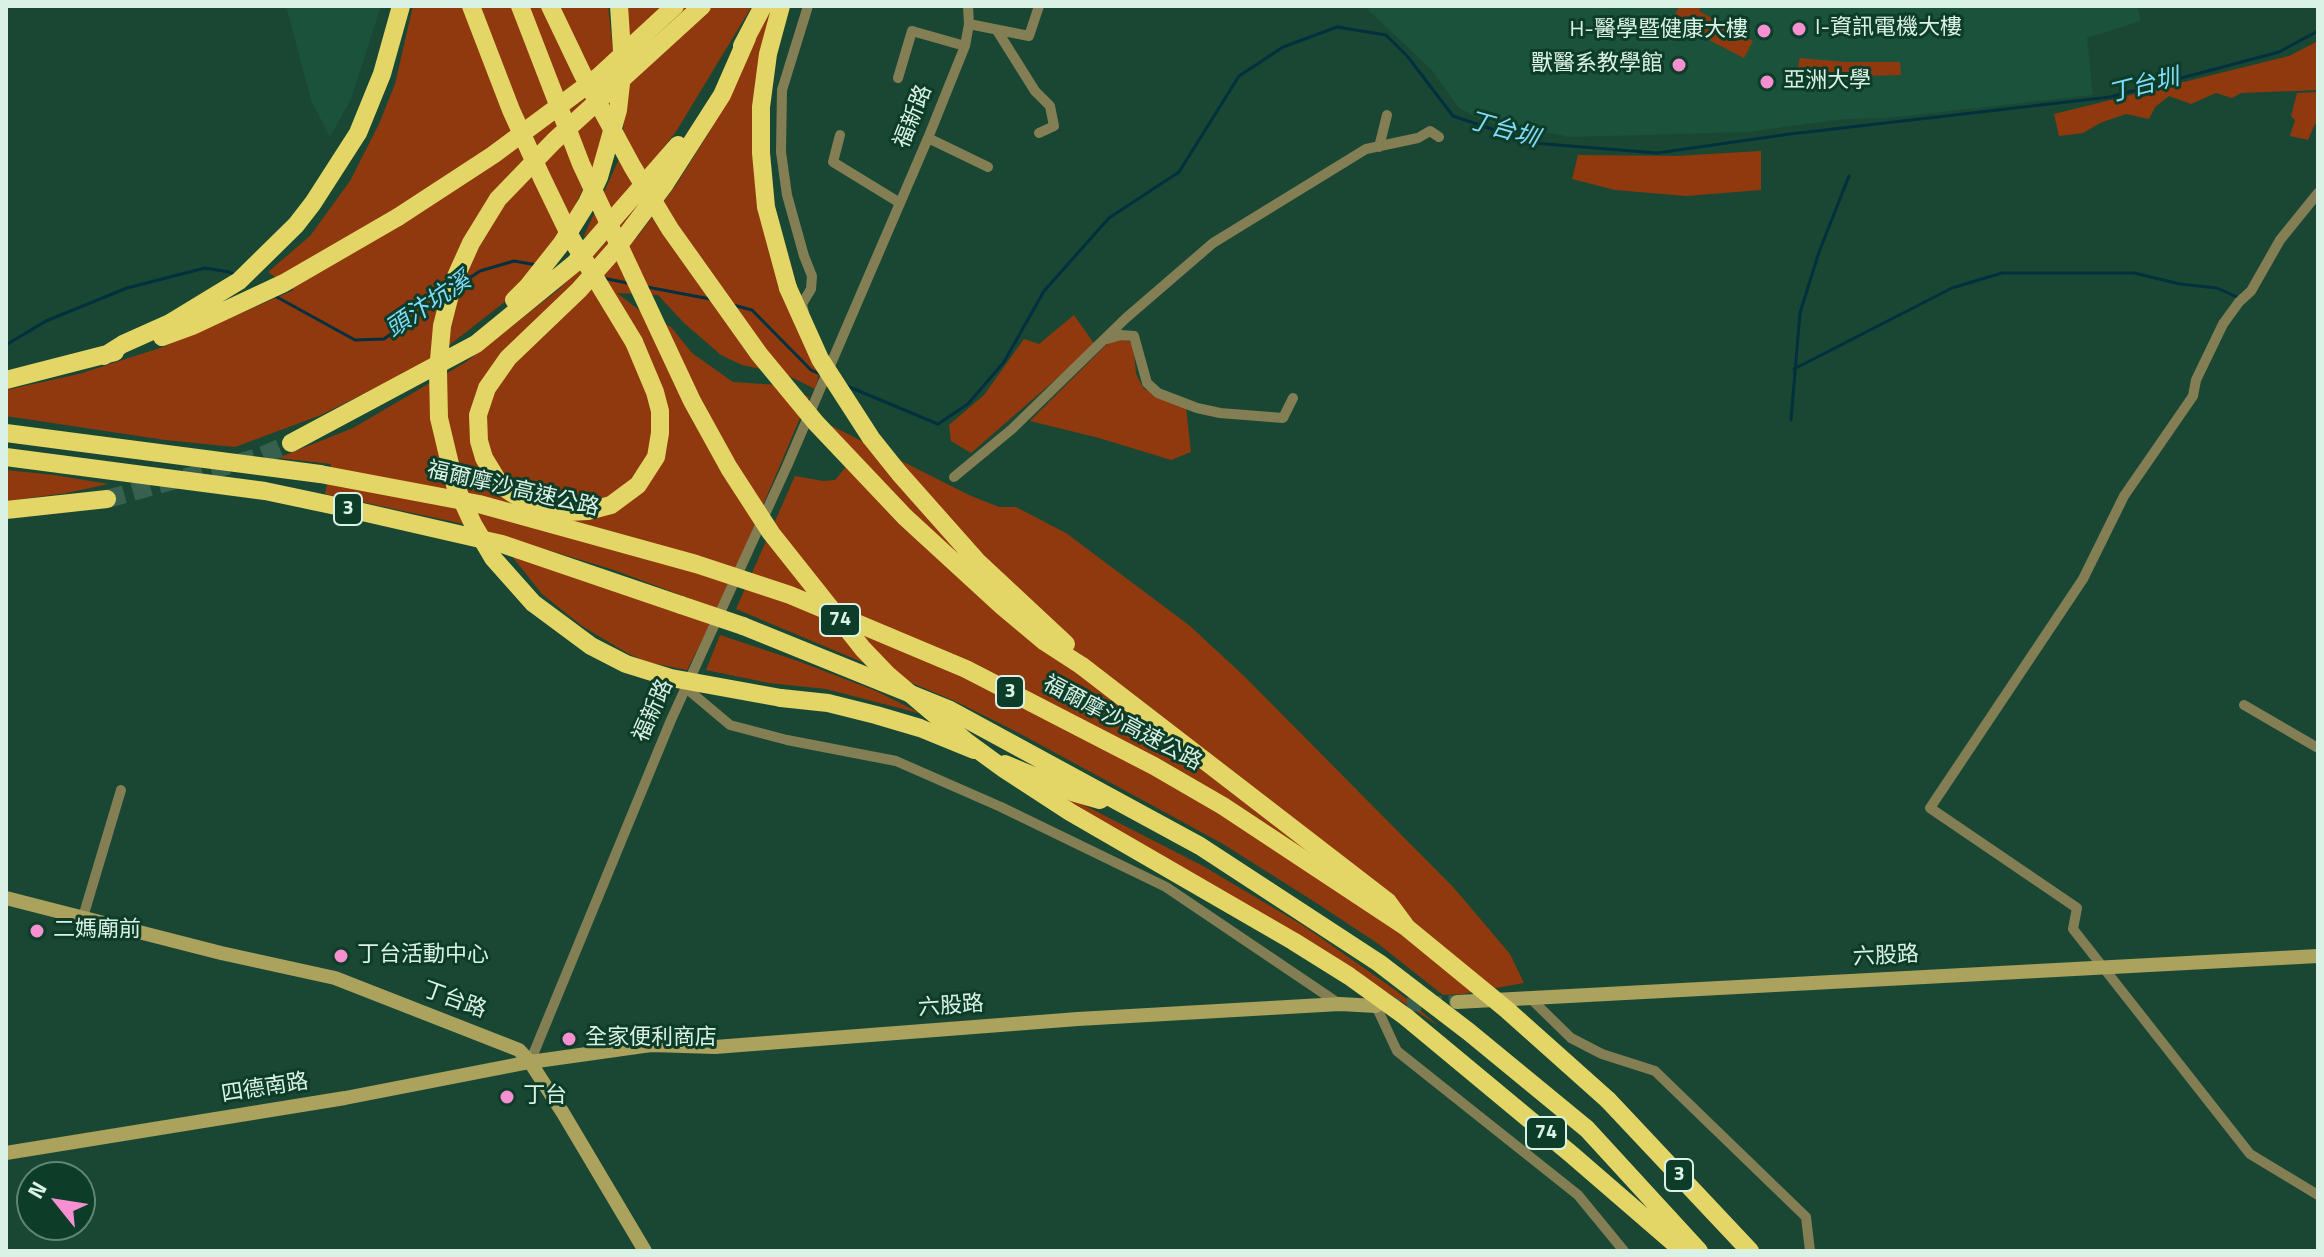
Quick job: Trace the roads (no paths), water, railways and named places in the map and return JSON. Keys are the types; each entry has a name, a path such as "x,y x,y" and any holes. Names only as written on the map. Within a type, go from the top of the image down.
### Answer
{"highway":[{"path":"104,356 170,323 227,289 278,245 296,225 358,133 382,74 401,6"},
{"path":"471,6 511,110 542,178 571,238 634,342 660,411 656,457 638,485 611,505 562,513 550,513 533,507 501,486 484,458 479,441 478,415 487,388 508,358 591,276 665,184 722,95 763,6"},
{"name":"74","path":"520,6 581,164 692,401 729,468 771,533 863,649 887,674 967,742 1033,789 1293,941 1406,1017 1683,1251"},
{"path":"550,6 597,101 670,229 759,354 816,423 905,517 1002,606 1045,642 1082,666 1388,902 1406,927"},
{"path":"6,380 104,356 192,326 271,290 398,217 493,155 598,77 675,6"},
{"path":"702,6 554,141 498,199 471,243 453,283 442,326 438,371 439,418 455,485 473,524 493,558 533,603 591,646 626,664 671,678 781,698 828,703 920,728 1072,792 1129,807"},
{"path":"781,6 768,54 761,107 766,207 788,288 820,359 871,438 899,473 977,561 1067,645 1082,666"},
{"path":"555,269 587,203 618,110 623,66 619,7"},
{"path":"291,443 419,376 484,329 528,286 555,269 667,160 697,119 747,38"},
{"name":"福爾摩沙高速公路","path":"6,433 320,474 479,504 600,535 790,595 966,669 1223,806 1406,927 1506,1009 1608,1100 1750,1251"},
{"name":"3","path":"6,457 265,491 502,544 743,626 948,709 1200,846 1379,963 1587,1129 1699,1251"},
{"path":"6,510 107,499"}],"street":[{"path":"808,6 782,90 781,152 787,195 812,276 811,289 802,304 805,321 827,372"},
{"name":"福新路","path":"530,1062 686,688 787,466 928,138 965,46 968,6"},
{"path":"969,24 1029,36 1039,6"},
{"path":"898,78 912,31 965,46"},
{"path":"998,32 1035,91 1050,106 1054,126 1039,133"},
{"path":"1379,147 1387,115"},
{"path":"954,477 1012,429 1174,275 1213,243 1366,149 1418,138 1430,131 1439,137"},
{"path":"840,135 833,162 900,203"},
{"path":"928,138 988,167"},
{"path":"2318,193 2280,240 2251,291 2223,324 2196,380 2193,396 2124,496 2083,579 1930,808 2077,908 2073,929 2250,1154 2318,1195"},
{"path":"1106,339 1134,336 1147,383 1158,393 1197,408 1283,418 1293,398"},
{"path":"686,688 730,725 787,740 896,761 1001,807 1166,887 1340,1004"},
{"path":"2244,705 2318,748"},
{"path":"83,917 121,790"},
{"name":"丁台路","path":"6,898 208,950 335,978 519,1050 530,1062 645,1251"},
{"name":"六股路","path":"1457,1002 2318,956"},
{"path":"1531,999 1571,1038 1602,1054 1655,1071 1806,1217 1810,1251"},
{"name":"六股路","path":"530,1062 651,1045 715,1047 1078,1019 1340,1004 1376,1006"},
{"path":"1376,1006 1397,1051 1578,1195 1624,1251"},
{"name":"四德南路","path":"6,1153 345,1098 530,1062"}],"waterway":[{"name":"丁台圳","path":"847,386 938,424 968,404 1004,362 1044,291 1109,218 1179,172 1239,76 1283,47 1337,27 1386,35 1408,57 1453,116 1533,143 1657,153 1790,134 2110,97 2279,52 2318,31"},
{"path":"1791,420 1800,313 1819,252 1849,176"},
{"name":"頭汴坑溪","path":"462,283 480,271 514,261 537,265"},
{"name":"頭汴坑溪","path":"6,345 46,321 127,288 205,268 237,276"},
{"path":"1794,369 1952,288 2002,273 2134,273 2180,284 2217,288 2237,297"},
{"name":"頭汴坑溪","path":"603,278 627,283"},
{"name":"頭汴坑溪","path":"647,287 710,299"},
{"name":"頭汴坑溪","path":"275,296 355,340 384,339 440,299"},
{"name":"頭汴坑溪","path":"733,305 752,310 811,370 822,375"}],"tunnel":[{"path":"107,499 259,457 291,443"},
{"path":"1386,1006 1457,1002"}],"place":[{"name":"I-資訊電機大樓","path":"1799,29"},
{"name":"H-醫學暨健康大樓","path":"1764,31"},
{"name":"獸醫系教學館","path":"1679,65"},
{"name":"亞洲大學","path":"1767,82"},
{"name":"二媽廟前","path":"37,931"},
{"name":"丁台活動中心","path":"341,956"},
{"name":"全家便利商店","path":"569,1039"},
{"name":"丁台","path":"507,1097"}]}
